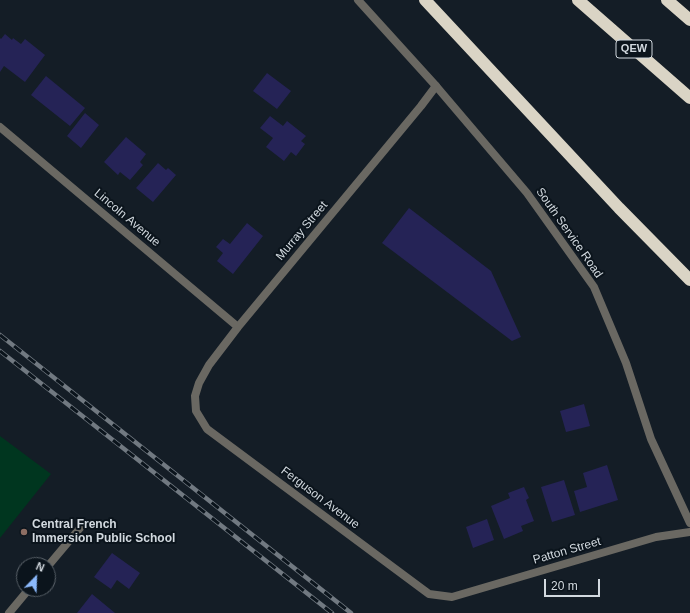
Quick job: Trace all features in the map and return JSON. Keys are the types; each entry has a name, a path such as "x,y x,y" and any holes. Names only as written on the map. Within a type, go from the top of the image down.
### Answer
{"highway":[{"path":"425,0 619,208 690,280"},
{"name":"QEW","path":"578,0 690,98"},
{"path":"667,0 690,20"}],"street":[{"name":"South Service Road","path":"358,0 436,86 530,196 594,287 626,363 651,439 690,523"},
{"name":"Murray Street","path":"196,396 199,383 209,366 238,327 436,86"},
{"name":"Lincoln Avenue","path":"0,128 238,327"},
{"name":"Ferguson Avenue","path":"196,396 196,411 207,429 429,594 452,597"},
{"path":"56,557 80,528"},
{"name":"Patton Street","path":"452,597 656,537 690,532"},
{"path":"9,613 22,597"}],"green space":[{"path":"0,436 51,474 0,538"}],"building":[{"path":"5,34 12,40 13,38 21,44 25,39 45,55 25,82 4,66 0,72 0,38 1,39"},
{"path":"267,73 291,91 277,109 253,91"},
{"path":"46,76 85,108 70,126 31,95"},
{"path":"85,113 99,125 81,148 67,136"},
{"path":"270,116 283,126 287,121 306,136 301,141 305,144 296,156 291,152 284,161 266,147 273,138 260,128"},
{"path":"126,137 146,154 140,162 143,165 130,180 120,172 118,175 104,162"},
{"path":"158,163 166,170 168,168 176,175 153,202 136,188"},
{"path":"409,208 491,271 521,337 512,341 382,243"},
{"path":"247,223 263,236 233,274 217,261 223,253 216,247 223,239 230,244"},
{"path":"584,404 590,426 566,432 560,411"},
{"path":"607,465 618,500 580,512 574,491 587,487 583,473"},
{"path":"564,480 575,515 552,522 541,487"},
{"path":"524,487 529,498 526,500 534,521 521,526 523,531 504,539 491,506 510,498 508,493"},
{"path":"487,519 494,540 473,548 466,527"},
{"path":"112,553 140,573 129,589 117,580 111,589 94,577"},
{"path":"92,594 115,613 77,613"}],"railway":[{"path":"0,335 351,613"},
{"path":"0,351 332,613"}],"place":[{"name":"Central French Immersion Public School","path":"24,532"}]}
